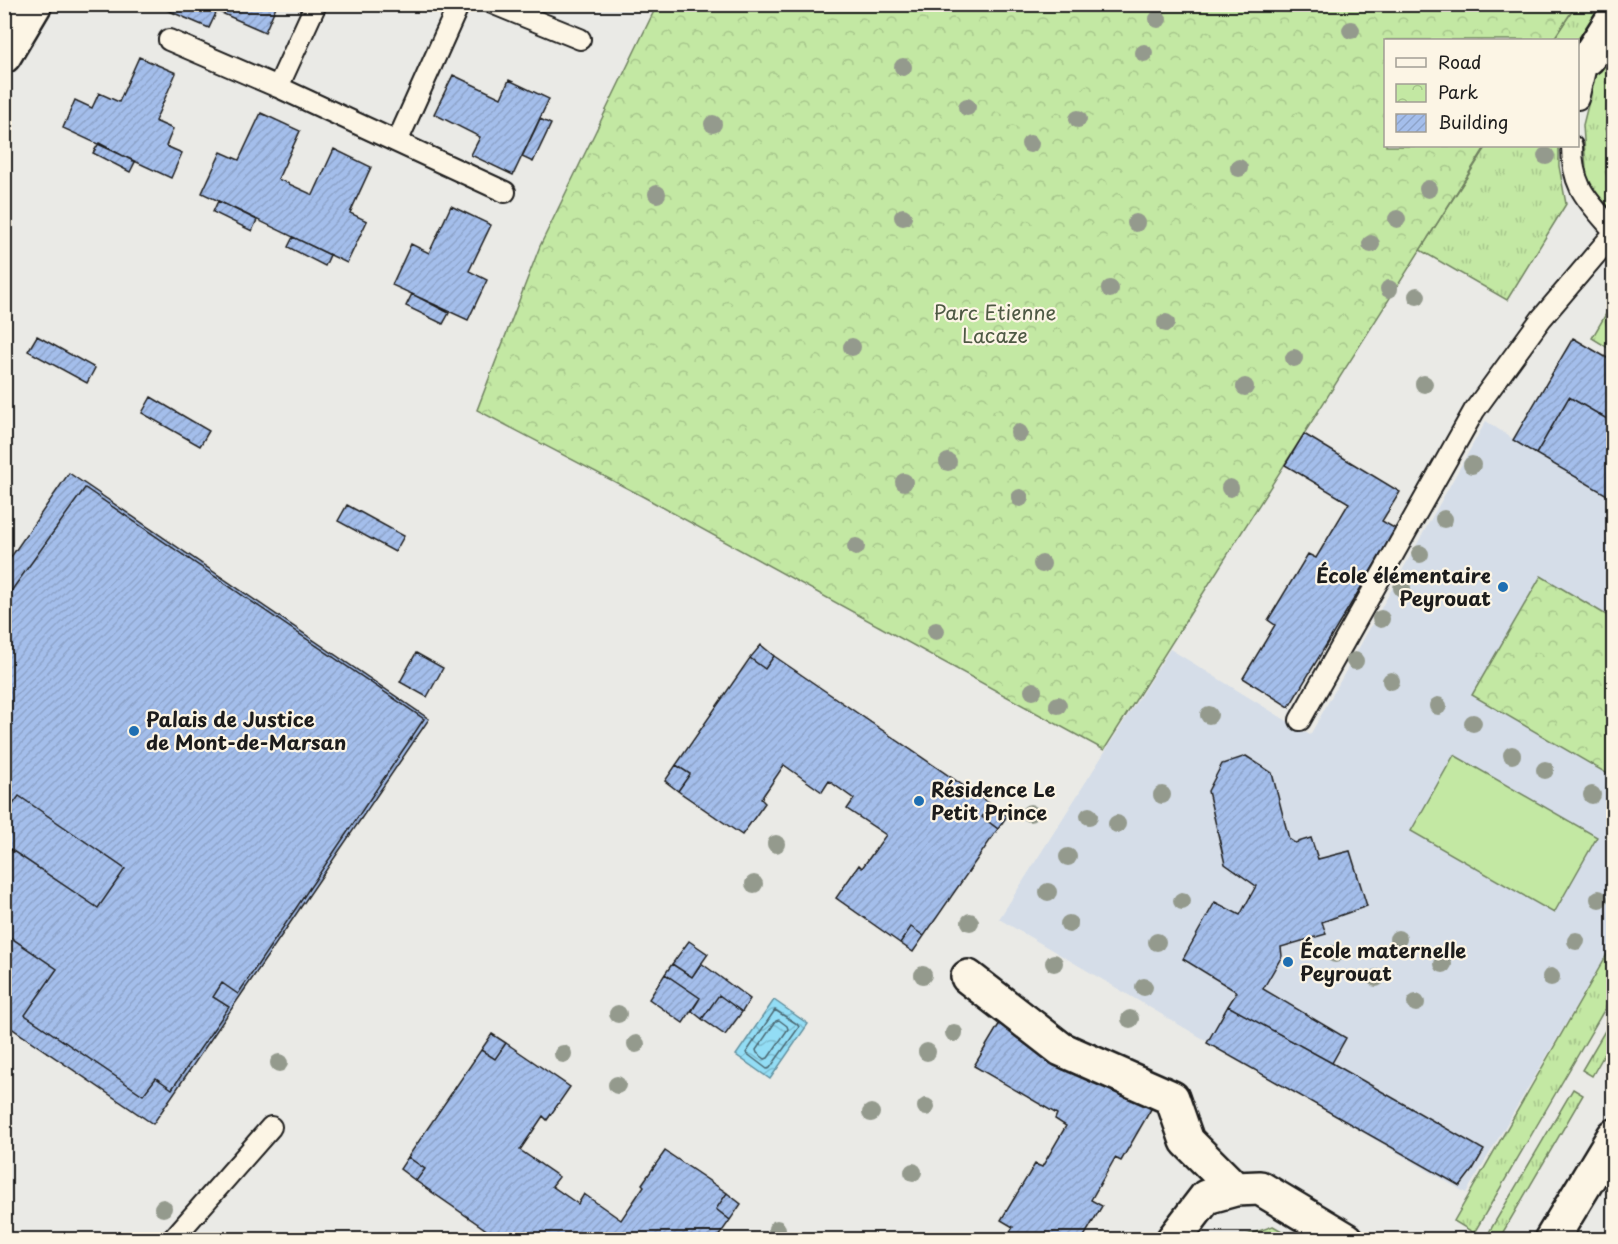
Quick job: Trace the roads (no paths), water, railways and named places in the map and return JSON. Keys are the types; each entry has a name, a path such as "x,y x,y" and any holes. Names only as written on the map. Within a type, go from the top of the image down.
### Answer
{"street":[{"path":"4,56 35,4"},
{"path":"1588,58 1614,18"},
{"path":"968,977 1061,1049 1172,1098 1187,1141 1235,1189"},
{"path":"1551,1239 1614,1136"},
{"path":"1173,1239 1206,1197 1235,1189 1260,1188 1347,1239"}],"lane":[{"path":"278,87 316,4"},
{"path":"397,142 459,4"},
{"path":"494,4 580,39"},
{"path":"169,40 278,87 505,192"},
{"path":"1579,95 1588,58"},
{"path":"1300,720 1474,411 1541,319 1614,232 1579,189 1572,167 1572,147"},
{"path":"172,1239 271,1127"}],"water":[{"path":"774,1000 808,1024 770,1079 736,1055"}],"place":[{"name":"École élémentaire Peyrouat","path":"1503,587"},
{"name":"Palais de Justice de Mont-de-Marsan","path":"134,731"},
{"name":"Résidence Le Petit Prince","path":"919,801"},
{"name":"École maternelle Peyrouat","path":"1288,962"}],"park label":[{"name":"Parc Etienne Lacaze","path":"995,324"}]}
